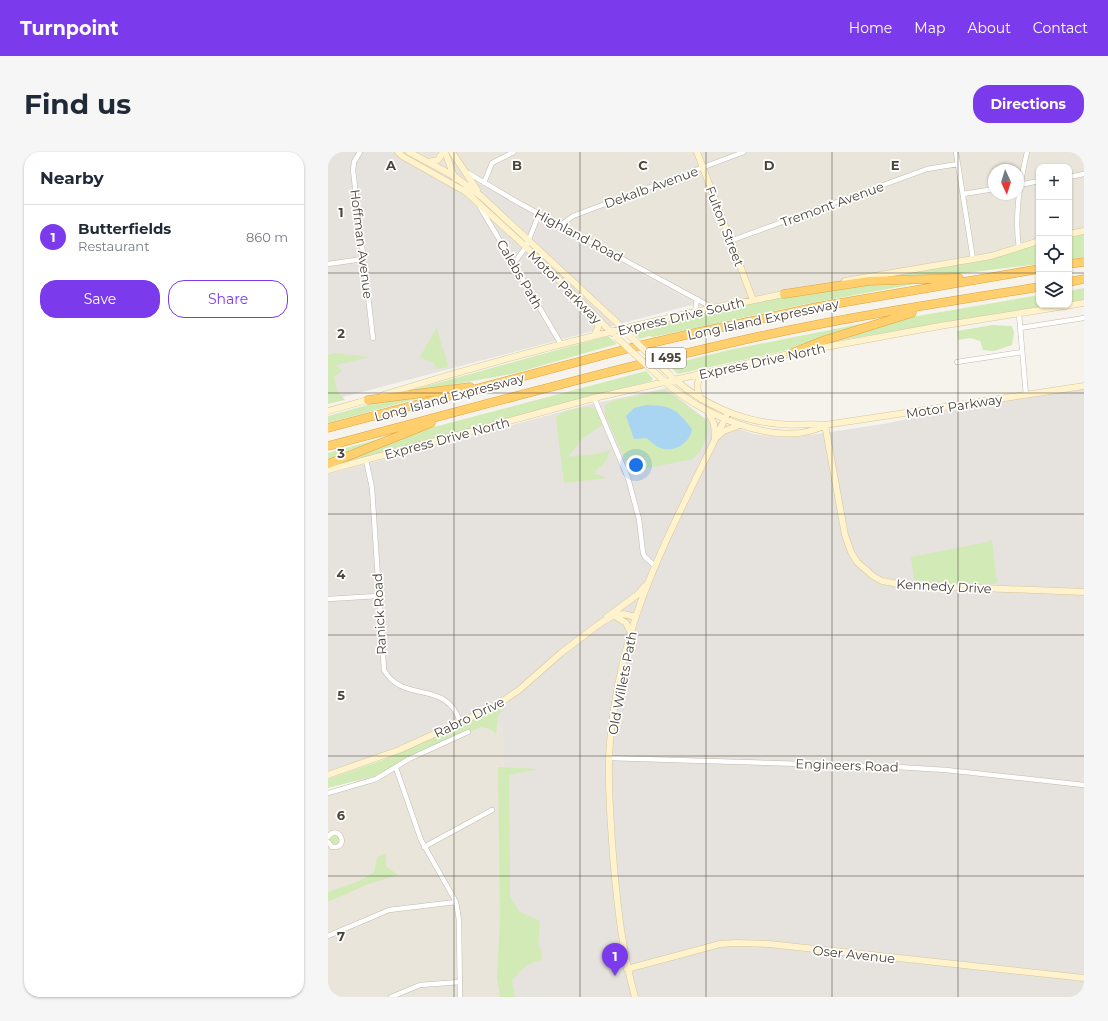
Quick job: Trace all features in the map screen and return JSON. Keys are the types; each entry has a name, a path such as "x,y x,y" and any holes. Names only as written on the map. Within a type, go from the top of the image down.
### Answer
{"highway":[{"path":"1072,264 1084,262"},
{"path":"784,294 869,281 973,277 1036,269"},
{"name":"Long Island Expressway","path":"328,428 638,346 759,318 880,295 1036,269"},
{"path":"1072,282 1084,280"},
{"name":"Long Island Expressway","path":"328,446 643,363 763,336 883,313 1036,288"},
{"path":"790,354 885,320 1010,292"},
{"path":"368,400 445,389 489,386"},
{"path":"328,464 432,423 516,396"}],"main road":[{"name":"Motor Parkway","path":"398,152 402,156 457,186 478,204 526,247 616,337 682,396 707,411 725,419 768,431 788,433 814,431 825,425"},
{"name":"Motor Parkway","path":"409,152 454,176 482,197 529,239 624,329 628,335 673,378 701,399 728,412 762,422 778,424 825,425 1084,386"},
{"path":"444,152 457,186"},
{"path":"424,161 438,160 444,152"},
{"path":"452,152 482,197"},
{"name":"Fulton Street","path":"696,152 753,300"},
{"path":"1072,234 1084,232"},
{"name":"Express Drive South","path":"328,411 466,370 594,336 713,308 861,278 999,254 1036,241"},
{"name":"Express Drive North","path":"328,470 673,378 940,326 1084,303"},
{"path":"594,336 598,328 598,319"},
{"path":"701,399 697,390 697,383 704,373"},
{"path":"707,411 714,424 716,438"},
{"name":"Old Willets Path","path":"635,997 627,969 619,922 612,843 609,758 613,716 631,634 648,584 655,566 728,412"},
{"path":"716,438 724,431 743,425"},
{"name":"Kennedy Drive","path":"825,425 847,544 857,562 873,576 882,580 905,585 1084,592"},
{"path":"602,622 612,612 637,595 648,584"},
{"name":"Rabro Drive","path":"328,775 399,750 508,698 579,638 602,622 613,616 623,614 636,617"},
{"path":"613,616 626,623 631,634"},
{"name":"Oser Avenue","path":"627,969 720,944 744,943 1084,978"}],"street":[{"name":"Hoffman Avenue","path":"360,152 354,162 353,170 373,338"},
{"path":"420,152 424,161"},
{"path":"484,183 492,163 514,152"},
{"name":"Dekalb Avenue","path":"561,225 573,216 744,152"},
{"path":"956,152 973,259"},
{"path":"1024,164 1027,152"},
{"name":"Tremont Avenue","path":"730,241 927,169 958,164"},
{"name":"Highland Road","path":"462,168 474,178 713,308"},
{"path":"1072,176 1084,174"},
{"path":"1024,184 1036,182"},
{"path":"963,194 988,190"},
{"path":"1018,200 1016,227 1019,248"},
{"name":"Calebs Path","path":"478,204 561,344"},
{"path":"514,263 526,247 539,214"},
{"path":"328,264 364,259"},
{"path":"695,312 697,299"},
{"path":"1019,314 1026,394"},
{"path":"1020,328 1084,318"},
{"path":"957,362 1022,352"},
{"path":"594,398 628,478 638,520 643,553 645,557 655,566"},
{"name":"Ranick Road","path":"366,460 372,488 382,659 387,676 400,687 438,697 448,702 454,708 460,722"},
{"path":"328,600 378,596"},
{"path":"328,793 376,779 409,759 468,732"},
{"name":"Engineers Road","path":"609,758 911,767 1084,785"},
{"path":"396,768 424,847 456,902 459,920 460,997"},
{"path":"424,847 492,810"},
{"path":"328,837 334,832 339,833 342,837 340,846 335,847 329,845"},
{"path":"328,936 389,910 456,902"},
{"path":"391,997 420,985 460,982"}],"shaded area":[{"path":"328,152 417,152 448,166 695,304 328,401"},
{"path":"417,152 1084,152 1084,247 1072,249 1072,164 1036,164 1036,256 722,314 695,304 448,166"},
{"path":"1084,385 1084,997 505,997 503,730 485,709 378,755 328,771 328,474 587,405 666,388 703,417 754,434 780,437 804,436 883,424 1026,395"},
{"path":"491,715 503,730 505,997 328,997 328,795"}],"green space":[{"path":"1084,234 1084,257 1072,259 1072,236"},
{"path":"1036,243 1036,264 957,274 888,277 887,275 996,257"},
{"path":"925,282 801,305 653,337 649,336 640,339 633,332 702,313 857,284"},
{"path":"1084,288 1084,300 1072,302 1072,290"},
{"path":"1036,296 1036,307 836,341 836,339 906,318"},
{"path":"880,320 783,351 678,374 668,365 729,350"},
{"path":"992,325 1012,326 1014,333 1012,345 994,351 983,350 980,341 970,338 958,340 957,331"},
{"path":"437,327 448,367 436,369 435,364 420,357"},
{"path":"608,336 617,344 512,374 412,392 412,390"},
{"path":"335,353 370,357 336,365 342,371 334,377 337,391 345,400 328,404 328,355"},
{"path":"646,371 653,379 651,381 340,463 383,445 434,427"},
{"path":"664,390 706,420 708,430 703,446 693,459 638,470 629,469 605,414 605,405 612,401"},
{"path":"427,396 328,423 328,416 382,401"},
{"path":"589,407 598,412 603,422 602,425 583,438 568,457 596,454 611,450 604,464 596,470 596,474 607,478 564,483 556,419 562,413"},
{"path":"393,435 328,461 328,453"},
{"path":"992,540 996,577 998,581 994,584 960,584 914,580 911,557"},
{"path":"504,709 498,717 496,734 490,729 481,727 374,776 328,788 328,779 383,760 482,716"},
{"path":"498,767 539,769 509,775 510,897 520,912 540,921 538,944 542,952 541,960 524,968 512,981 515,997 500,997 497,977 500,919"},
{"path":"338,834 340,843 333,846 329,841 330,835"},
{"path":"386,854 386,866 398,875 366,885 328,902 328,892 359,881 374,872 377,857"}],"water":[{"path":"647,405 663,406 678,413 692,429 688,439 680,446 663,449 646,438 634,439 626,416 634,408"}],"place":[{"name":"Butterfields","path":"615,976"}]}
